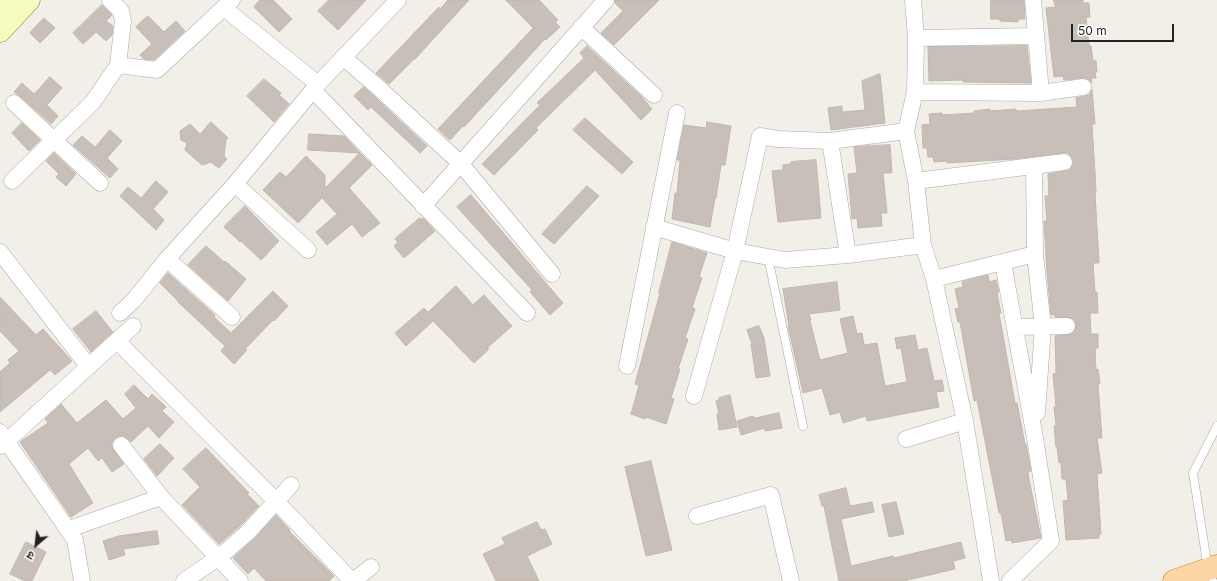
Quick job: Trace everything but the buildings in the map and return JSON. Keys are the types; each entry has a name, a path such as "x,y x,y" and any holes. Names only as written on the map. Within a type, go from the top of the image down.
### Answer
{"main road":[{"path":"0,5 5,0"},
{"path":"0,31 29,0"},
{"path":"1174,581 1213,572"}],"street":[{"path":"12,181 93,102 118,65 123,21 121,11 110,0"},
{"path":"120,313 134,300 166,259 235,184 316,87 398,0"},
{"path":"913,0 916,38 915,92 906,131 916,181 923,245 934,279 964,421 991,581"},
{"path":"1033,0 1041,93"},
{"path":"423,206 604,1"},
{"path":"118,65 157,70 228,4 316,87 423,206 527,313"},
{"path":"581,28 654,95"},
{"path":"916,38 1036,36"},
{"path":"343,57 461,164 552,274"},
{"path":"915,92 1041,93 1083,88"},
{"path":"14,103 100,183"},
{"path":"627,366 677,113"},
{"path":"694,396 735,251 760,136 778,139 830,141 906,131"},
{"path":"830,141 848,254"},
{"path":"916,181 1064,162"},
{"path":"1034,166 1035,254 1043,327 1035,438"},
{"path":"235,184 308,250"},
{"path":"654,227 735,251 785,260 923,245"},
{"path":"0,254 89,367"},
{"path":"934,279 1035,254"},
{"path":"166,259 232,317"},
{"path":"1003,263 1035,438 1051,541 1010,581"},
{"path":"82,581 75,540 69,529 2,440 89,367 133,326"},
{"path":"1015,327 1067,326"},
{"path":"117,341 353,581 371,567"},
{"path":"906,439 964,421"},
{"path":"121,445 161,497 240,581"},
{"path":"184,581 218,558 247,533 291,485"},
{"path":"697,516 771,495 791,581"},
{"path":"69,529 161,497"}],"lane":[{"path":"768,257 803,426"},
{"path":"1213,572 1193,472 1217,426"}]}
